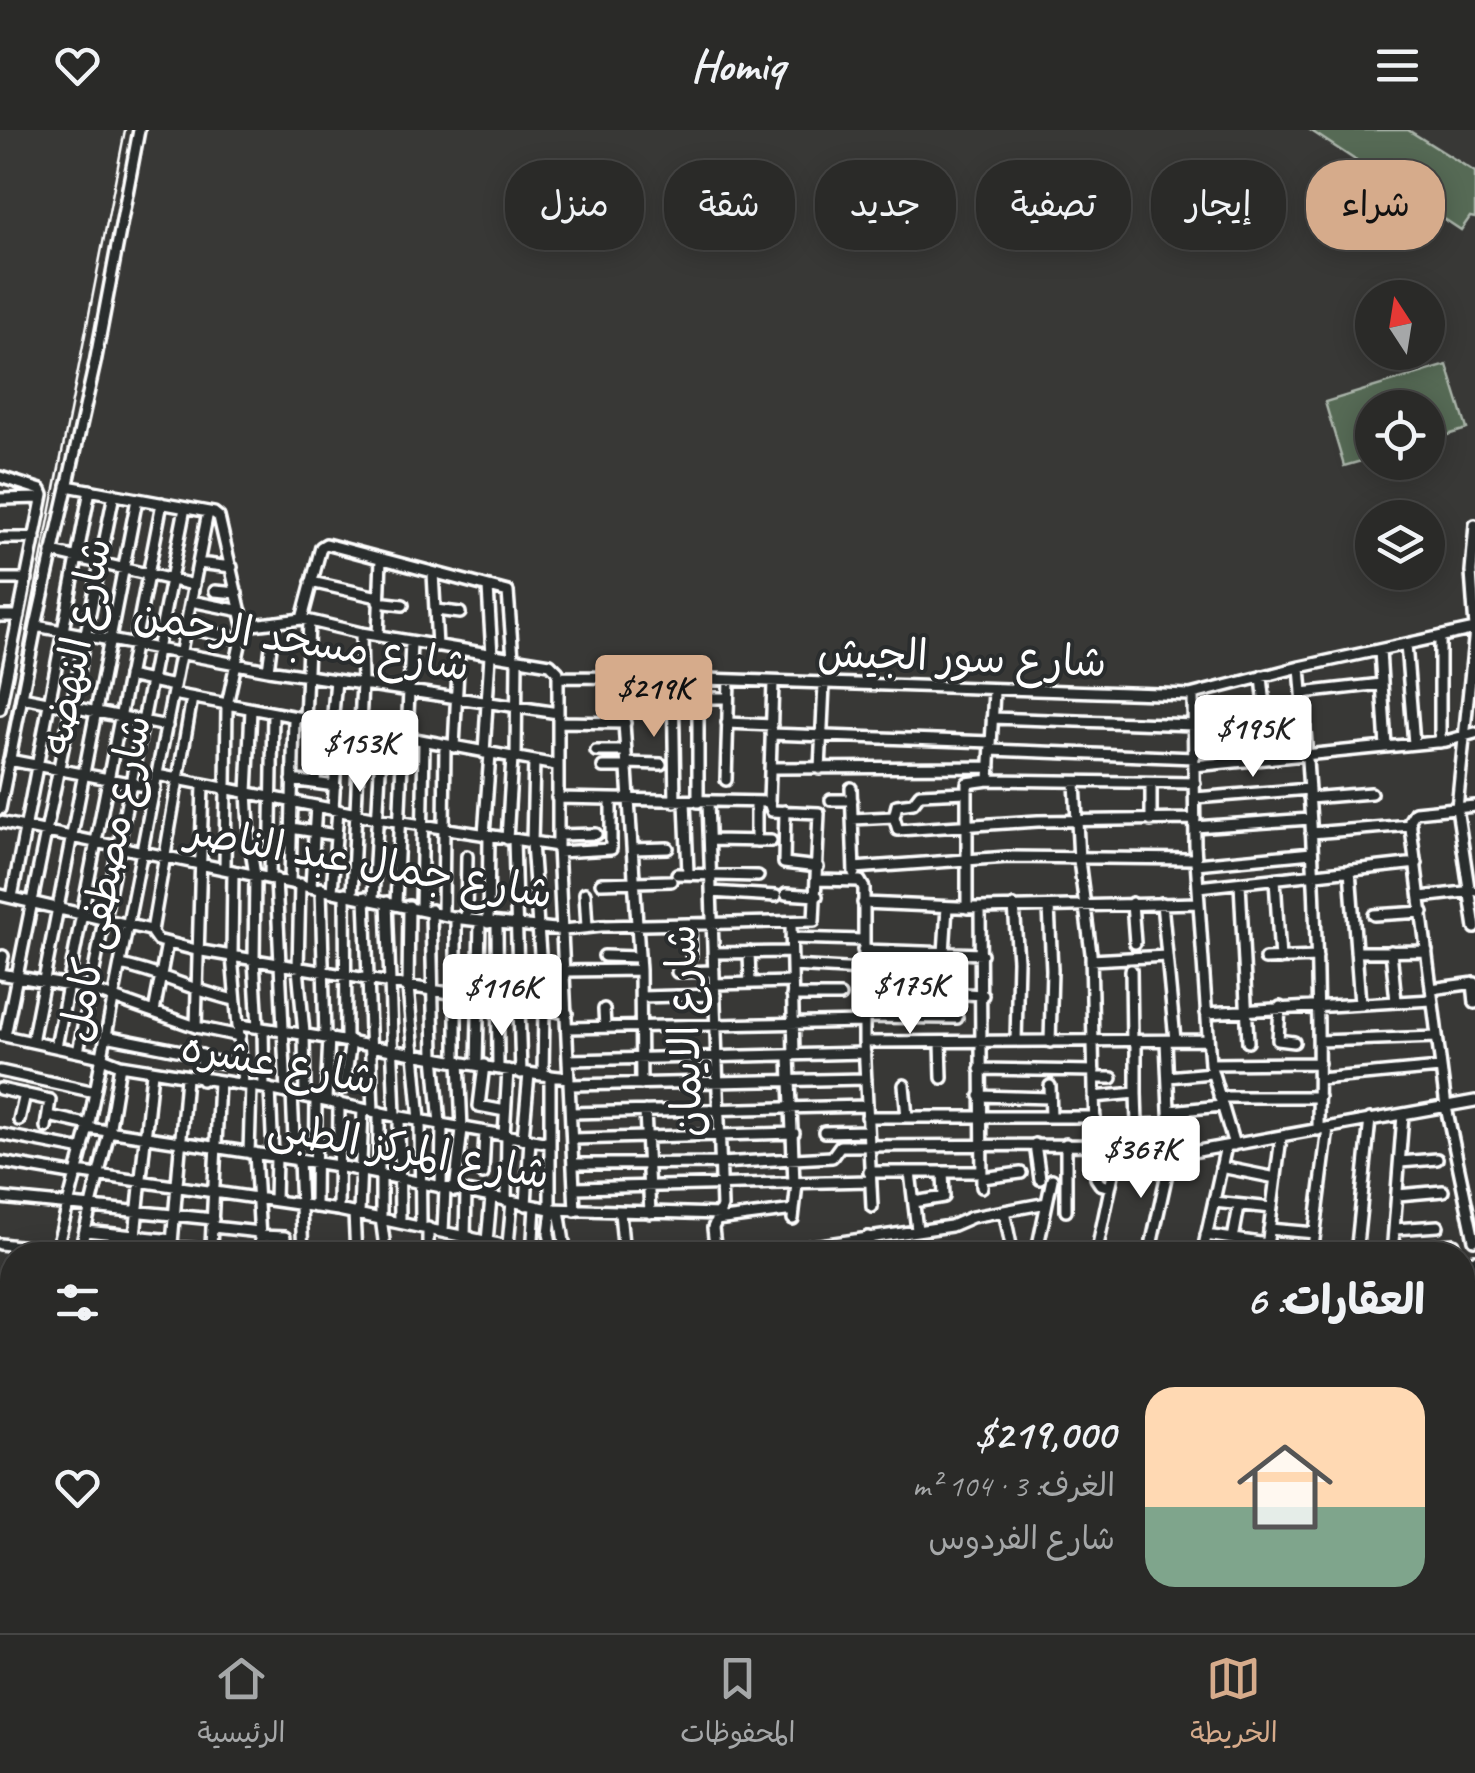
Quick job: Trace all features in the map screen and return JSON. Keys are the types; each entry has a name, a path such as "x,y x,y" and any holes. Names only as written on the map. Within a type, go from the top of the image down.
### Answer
{"street":[{"path":"0,809 139,130"},
{"path":"0,477 41,490 42,498 18,616 6,651 0,709"},
{"path":"67,486 213,513 232,567 244,626 227,705 224,788 235,1000 260,1242"},
{"path":"12,897 90,490"},
{"path":"3,1036 19,978 114,494"},
{"path":"0,499 42,498"},
{"name":"شارع النهضه","path":"32,1042 137,498"},
{"path":"56,1047 162,503"},
{"path":"78,1052 185,508"},
{"name":"شارع مصطفى كامل","path":"58,1242 83,1150 198,563 213,513"},
{"path":"1475,525 1470,734 1460,772 1457,808 1475,928"},
{"path":"0,538 35,538"},
{"path":"315,1206 327,1037 322,972 291,828 291,801 308,676 305,620 312,582 326,544 509,594 517,707 511,839 532,1242"},
{"path":"52,552 194,584"},
{"path":"378,636 381,559"},
{"path":"198,563 232,567"},
{"path":"433,573 437,646"},
{"path":"0,579 26,579"},
{"path":"312,582 403,605"},
{"path":"488,588 488,923 503,1069 508,1242"},
{"path":"215,591 237,593"},
{"path":"191,601 242,611"},
{"path":"436,610 460,613"},
{"path":"0,616 18,616"},
{"path":"244,626 305,620 410,642 550,664 559,677 558,849 575,1211"},
{"name":"شارع مسجد الرحمن","path":"36,626 268,670 517,707 558,718 625,723"},
{"path":"186,628 242,639"},
{"name":"شارع سور الجيش","path":"559,677 1194,695 1300,667 1475,629"},
{"path":"344,1088 349,1040 349,894 362,684 360,633"},
{"path":"1440,636 1440,742"},
{"path":"400,1222 401,1180 388,984 411,690 410,642"},
{"path":"1406,644 1414,744"},
{"path":"268,670 271,646"},
{"path":"444,913 442,828 459,650"},
{"path":"1380,650 1386,747"},
{"path":"1300,667 1308,756 1323,1129 1313,1242"},
{"path":"104,668 192,698 556,765"},
{"path":"621,676 640,970 641,1084"},
{"path":"1262,676 1270,759"},
{"path":"673,678 688,873"},
{"name":"شارع الايمان","path":"698,678 703,802 710,839 718,1083 721,1187 713,1228 715,1242"},
{"path":"332,890 336,680"},
{"path":"726,780 729,680"},
{"path":"773,683 772,810 819,813 816,920 791,924 790,1081 795,1184"},
{"path":"820,769 824,684"},
{"path":"1302,694 1382,684"},
{"path":"989,780 994,691"},
{"path":"1194,695 1196,862 1210,1068 1230,1146 1221,1166 1205,1242"},
{"path":"22,697 167,726"},
{"path":"192,698 152,931 155,939 278,965 567,1013"},
{"path":"698,698 728,698"},
{"path":"251,710 247,792 256,875 254,960 275,1201"},
{"path":"273,714 273,879 302,1242"},
{"path":"992,718 1194,726 1246,721"},
{"path":"314,783 317,722"},
{"path":"727,723 822,737 1194,762 1308,756 1440,742 1470,734"},
{"path":"382,734 367,980 372,1111 384,1242"},
{"path":"424,742 421,825 434,1056 452,1190 468,1242"},
{"path":"596,750 626,751"},
{"path":"9,760 154,788"},
{"path":"534,762 532,843 549,1143 554,1209 563,1242"},
{"path":"603,767 660,764"},
{"path":"770,768 990,767"},
{"path":"1460,772 1475,770"},
{"path":"157,775 558,849 612,849 611,800"},
{"path":"292,780 334,786"},
{"path":"967,908 968,782 1194,783"},
{"path":"1075,782 1091,960 1098,1182 1110,1187"},
{"path":"196,1028 203,784"},
{"path":"1151,784 1151,821"},
{"path":"852,788 854,881"},
{"path":"966,792 918,794 913,803 897,806 894,817 898,830 1076,820 1195,823 1310,819"},
{"path":"1195,798 1371,793"},
{"path":"557,798 770,802"},
{"path":"831,800 852,800"},
{"path":"756,802 756,841"},
{"path":"305,1096 298,968 316,806"},
{"path":"1311,833 1475,806"},
{"path":"785,812 784,863 818,866"},
{"path":"852,819 894,817"},
{"path":"1411,819 1440,1068 1474,1240"},
{"name":"شارع جمال عبد الناصر","path":"0,822 488,923 564,930 791,924"},
{"path":"291,828 336,835"},
{"path":"686,832 710,839 770,841"},
{"path":"558,834 596,834"},
{"path":"687,847 710,839"},
{"path":"632,849 668,848"},
{"path":"854,868 1008,857 1196,862 1312,853"},
{"path":"444,1231 462,1128 454,996 467,856"},
{"path":"1198,887 1417,862"},
{"path":"1350,870 1360,1002"},
{"path":"601,882 635,882 688,873 758,876"},
{"path":"1276,879 1280,958"},
{"path":"818,880 863,885 864,1048 872,1207"},
{"path":"1240,882 1248,1042"},
{"path":"1421,897 1472,891"},
{"path":"711,892 817,896"},
{"path":"585,893 588,927"},
{"path":"0,895 152,931"},
{"path":"863,903 980,908 1199,903"},
{"path":"1132,903 1135,943"},
{"path":"1152,1242 1171,1156 1167,956 1162,903"},
{"path":"410,906 408,987 426,1242"},
{"path":"1014,906 1018,960 1016,1042"},
{"path":"944,953 947,907"},
{"path":"1048,907 1052,970 1050,1042"},
{"path":"980,908 982,1179"},
{"path":"1374,916 1423,912"},
{"path":"488,923 477,999 478,1106 505,1110"},
{"path":"690,924 690,955"},
{"path":"792,938 982,954"},
{"path":"154,1012 167,943"},
{"path":"1356,952 1427,951"},
{"path":"713,952 792,952"},
{"path":"749,952 750,983"},
{"path":"1391,952 1396,1001"},
{"path":"3,956 0,972 90,990 196,1028 283,1030 570,1081 641,1084 866,1079"},
{"path":"604,956 639,956"},
{"path":"1091,960 1167,956"},
{"path":"1265,959 1317,957"},
{"path":"120,965 235,1000"},
{"path":"792,966 863,970"},
{"path":"566,972 640,970"},
{"path":"1132,970 1138,1156"},
{"path":"676,972 714,971"},
{"path":"640,997 750,983 792,982"},
{"path":"1206,1013 1396,1001 1474,983 1475,1003"},
{"path":"863,988 982,995"},
{"path":"792,996 840,996"},
{"path":"1280,1008 1278,1040 1294,1042"},
{"path":"604,1010 606,1027"},
{"path":"1016,1012 1030,1012"},
{"path":"568,1028 957,1018"},
{"name":"شارع عشره","path":"3,1036 102,1058 120,1066 246,1085 549,1143"},
{"path":"106,1036 202,1055 202,1080"},
{"path":"1319,1042 1437,1037"},
{"path":"569,1060 792,1055 941,1042 1208,1040"},
{"path":"941,1042 942,1078"},
{"path":"204,1060 225,1062"},
{"path":"1168,1077 1210,1068 1319,1063"},
{"path":"83,1242 110,1132 120,1066"},
{"path":"1319,1079 1440,1068"},
{"path":"980,1069 1112,1078"},
{"path":"0,1072 95,1092"},
{"path":"135,1242 152,1072"},
{"path":"172,1242 186,1078"},
{"path":"214,1242 219,1082"},
{"path":"904,1085 906,1117"},
{"path":"1050,1086 1050,1117"},
{"path":"0,1089 50,1100 46,1127"},
{"path":"1094,1097 1136,1093"},
{"path":"19,1120 25,1094"},
{"path":"980,1096 1050,1098"},
{"path":"1170,1111 1220,1101 1319,1097"},
{"path":"1097,1162 1171,1156 1475,1101"},
{"path":"338,1210 339,1103"},
{"path":"572,1113 792,1106 906,1117 1095,1116"},
{"path":"356,1242 360,1171 372,1111"},
{"path":"645,1111 650,1213"},
{"path":"1394,1242 1403,1115"},
{"name":"شارع المركز الطبى","path":"48,1116 110,1132 338,1166 509,1202 575,1211 718,1217 794,1214 795,1184"},
{"path":"1357,1242 1370,1119"},
{"path":"1138,1125 1170,1124"},
{"path":"824,1132 868,1131"},
{"path":"482,1174 485,1132"},
{"path":"573,1138 794,1133"},
{"path":"0,1134 83,1150"},
{"path":"1267,1242 1281,1137"},
{"path":"1035,1144 1040,1178"},
{"path":"1066,1144 1066,1210"},
{"path":"574,1164 832,1157 840,1146 1095,1145"},
{"path":"1400,1162 1437,1159"},
{"path":"1099,1242 1116,1160"},
{"path":"0,1162 315,1206 486,1241 491,1198"},
{"path":"1221,1166 1276,1178"},
{"path":"575,1188 795,1184 910,1172 944,1172 982,1179 1021,1173"},
{"path":"910,1172 917,1230"},
{"path":"914,1202 944,1197 944,1172"},
{"path":"1039,1242 1052,1179"},
{"path":"1398,1194 1443,1192"},
{"path":"0,1198 174,1216 285,1237"},
{"path":"1214,1202 1272,1208"},
{"path":"841,1242 952,1226 965,1219 1047,1203"},
{"path":"1233,1239 1239,1206"},
{"path":"551,1242 554,1209"},
{"path":"1004,1211 1010,1242"},
{"path":"620,1212 623,1242"},
{"path":"1395,1229 1438,1226"},
{"path":"1269,1229 1314,1232"},
{"path":"61,1230 152,1242"},
{"path":"1206,1235 1242,1242"},
{"path":"868,1237 869,1242"}],"green space":[{"path":"1310,130 1408,130 1475,172 1475,218 1470,217 1461,230 1445,219 1445,160 1355,160"},
{"path":"1445,366 1467,429 1445,436 1445,390 1365,390 1431,370 1445,370"},
{"path":"1355,393 1355,463 1344,466 1325,402"}],"railway":[{"path":"0,770 125,130"}]}
